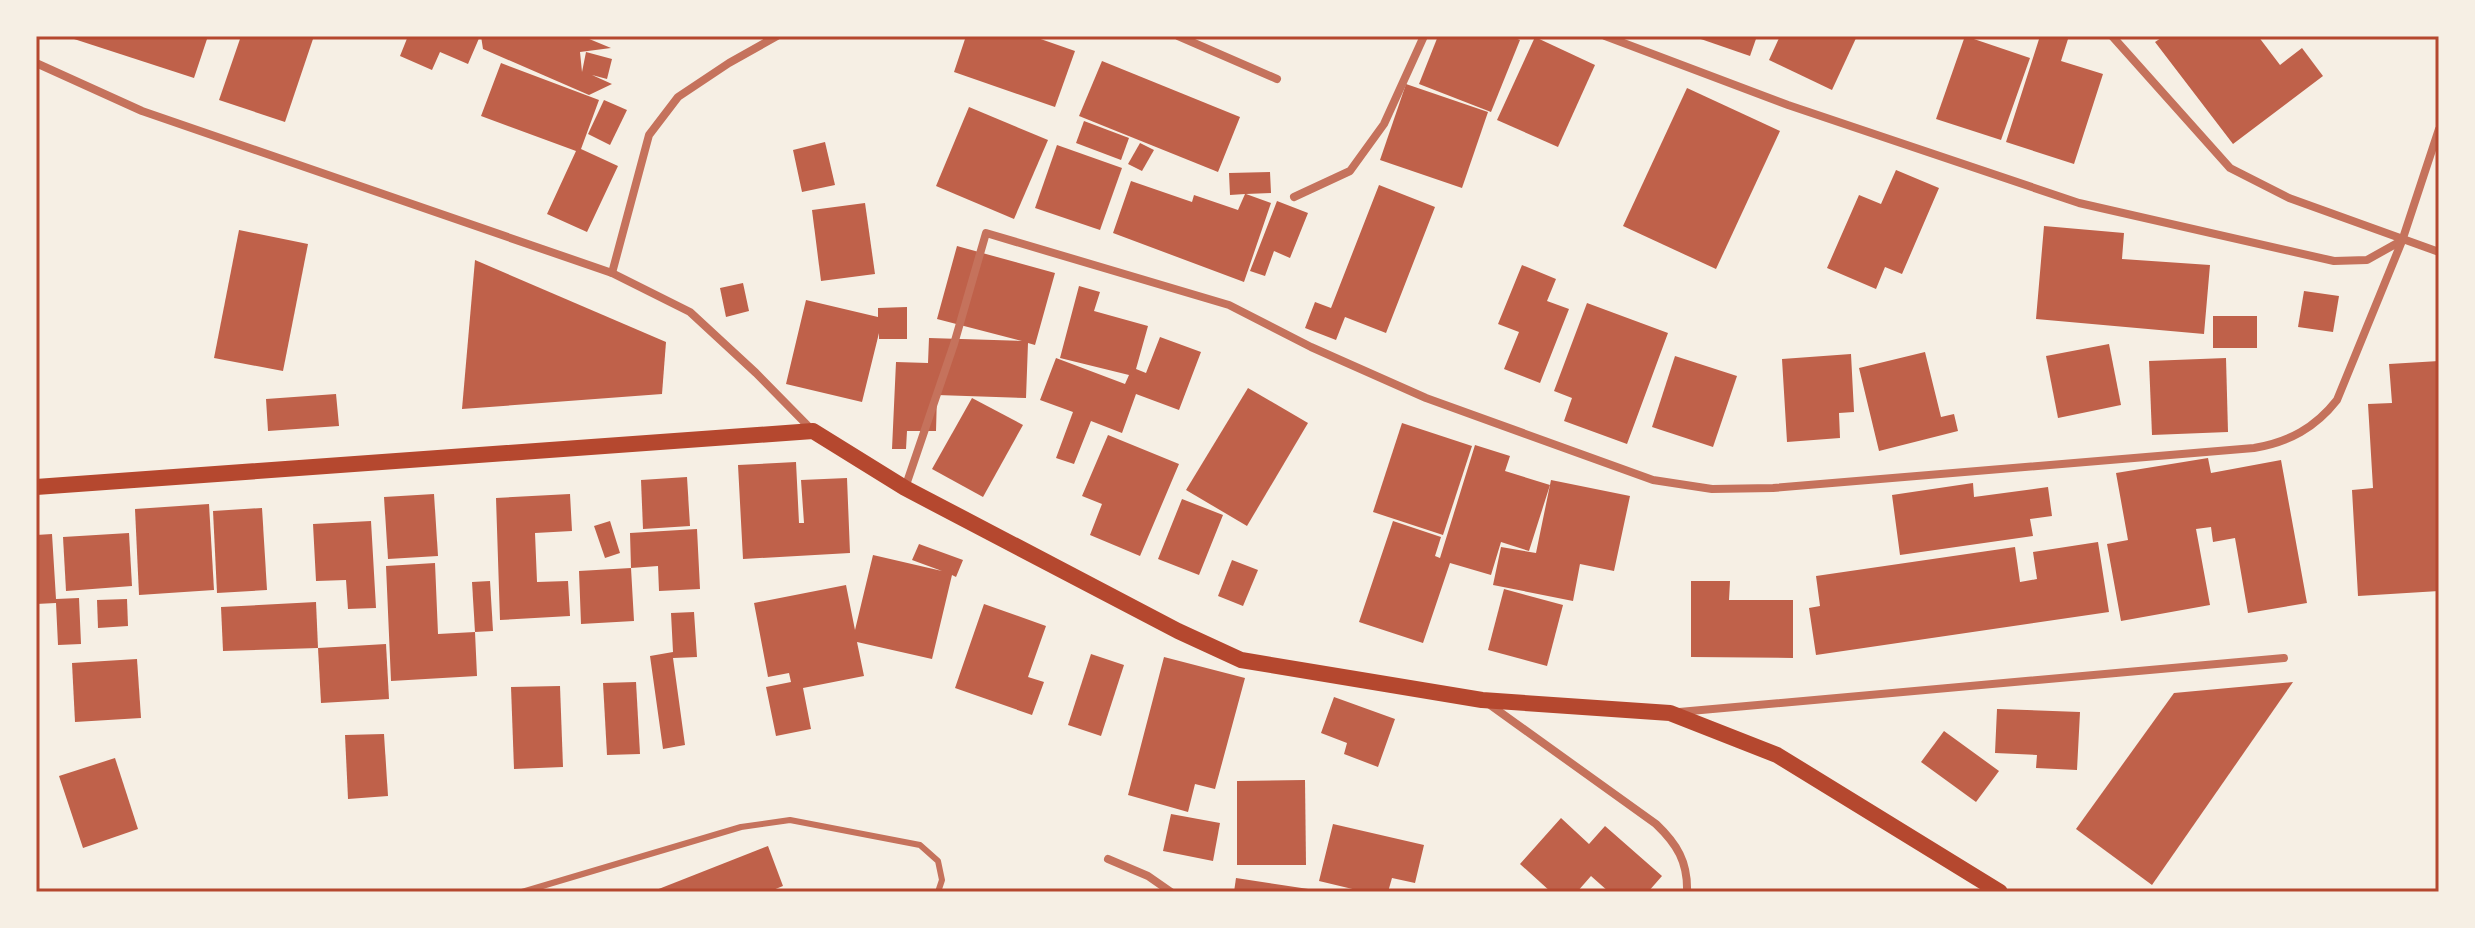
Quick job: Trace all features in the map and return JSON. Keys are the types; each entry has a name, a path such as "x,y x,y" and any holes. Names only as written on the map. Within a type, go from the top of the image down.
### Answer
{"main road":[{"path":"36,487 813,431 905,488 1178,631 1241,660 1482,700 1670,713 1777,755 2000,892"}],"street":[{"path":"612,273 649,135 678,97 777,36"},
{"path":"1178,36 1277,79"},
{"path":"1294,197 1350,171 1384,124 1424,36"},
{"path":"1605,36 1788,105 2079,203 2334,261 2367,260 2402,241"},
{"path":"2112,36 2230,168 2289,198 2439,252"},
{"path":"36,63 142,111 612,273 690,312 813,431"},
{"path":"905,488 954,344 986,233 1229,305 1311,347 1426,398 1653,480 1712,489 1789,487 2238,450 2276,444 2303,433 2323,418 2337,400 2402,241 2439,129"},
{"path":"1670,713 2284,658"},
{"path":"1482,700 1671,837 1682,855 1687,874 1687,892"},
{"path":"1108,859 1148,876 1171,892"}],"lane":[{"path":"522,892 741,827 790,820 920,845 938,861 942,880 938,892"}],"building":[{"path":"75,36 208,36 194,78 74,39"},
{"path":"241,36 314,36 285,122 219,100"},
{"path":"408,36 480,36 468,64 440,52 432,70 400,56"},
{"path":"481,36 582,36 611,48 580,52 582,72 586,52 612,59 607,79 592,75 612,84 589,95 483,49"},
{"path":"966,36 1032,36 1075,51 1055,107 954,72"},
{"path":"1438,36 1510,36 1520,40 1491,112 1419,84"},
{"path":"1692,36 1757,36 1750,56"},
{"path":"1780,36 1857,36 1832,90 1769,60"},
{"path":"1965,36 2030,58 2001,140 1936,119"},
{"path":"2040,36 2068,39 2061,61 2103,74 2074,164 2006,142"},
{"path":"2164,36 2258,36 2280,65 2302,48 2323,76 2233,144 2155,42"},
{"path":"1535,37 1595,65 1558,147 1497,120"},
{"path":"1102,61 1240,117 1218,172 1079,116"},
{"path":"501,63 599,100 581,149 618,166 587,232 547,214 576,151 481,116"},
{"path":"1406,84 1488,112 1462,188 1380,160"},
{"path":"1687,88 1780,131 1716,269 1623,226"},
{"path":"604,100 627,110 610,145 588,134"},
{"path":"969,107 1048,140 1014,219 936,186"},
{"path":"1084,121 1129,138 1121,160 1076,143"},
{"path":"825,142 835,185 802,192 793,150"},
{"path":"1140,143 1154,150 1142,171 1128,164"},
{"path":"1057,145 1122,168 1100,230 1035,208"},
{"path":"1896,170 1939,188 1902,274 1885,267 1876,289 1827,268 1859,195 1881,204"},
{"path":"1270,172 1271,193 1246,194 1271,203 1244,282 1113,233 1131,181 1192,202 1194,195 1238,210 1245,194 1230,195 1229,173"},
{"path":"1379,185 1435,207 1386,333 1345,317 1336,340 1305,328 1315,302 1331,308"},
{"path":"1277,201 1308,213 1290,258 1274,251 1265,276 1250,271"},
{"path":"865,203 875,274 821,281 812,210"},
{"path":"2044,226 2124,233 2122,259 2210,265 2204,334 2036,319"},
{"path":"239,230 308,244 283,371 214,358"},
{"path":"957,246 1055,273 1035,345 1028,343 1026,398 937,395 936,431 907,431 906,449 892,449 896,362 928,363 929,338 1022,341 937,319"},
{"path":"475,260 666,342 662,394 462,409"},
{"path":"1522,265 1556,279 1547,301 1569,309 1540,383 1504,369 1519,332 1498,324"},
{"path":"743,283 749,311 726,317 720,288"},
{"path":"1079,286 1100,292 1094,311 1148,326 1136,369 1146,373 1160,337 1201,352 1179,410 1136,394 1122,433 1091,421 1074,464 1056,458 1073,412 1040,400 1056,358 1125,384 1129,375 1060,358"},
{"path":"2304,291 2339,296 2333,332 2298,327"},
{"path":"806,300 878,317 878,308 907,307 907,339 879,339 879,333 862,402 786,384"},
{"path":"1587,303 1668,333 1627,444 1564,421 1572,398 1554,391"},
{"path":"2213,316 2257,316 2257,348 2213,348"},
{"path":"2109,344 2121,405 2058,418 2046,356"},
{"path":"1925,352 1941,417 1954,414 1958,431 1879,451 1859,368"},
{"path":"1851,354 1854,412 1839,413 1840,438 1787,442 1782,359"},
{"path":"1675,356 1737,376 1713,447 1652,427"},
{"path":"2226,358 2228,432 2152,435 2149,361"},
{"path":"2439,361 2439,591 2358,596 2352,490 2373,488 2368,404 2392,403 2389,364"},
{"path":"1248,388 1308,423 1247,526 1186,490"},
{"path":"336,394 339,426 268,431 266,399"},
{"path":"972,398 1023,425 983,497 932,469"},
{"path":"1402,423 1472,446 1443,535 1373,512"},
{"path":"1108,435 1179,464 1140,556 1090,535 1102,504 1082,496"},
{"path":"1475,445 1510,456 1505,471 1550,485 1529,551 1501,542 1491,575 1450,563 1423,643 1359,622 1393,521 1441,537 1435,556 1440,558"},
{"path":"2208,458 2211,473 2281,460 2307,603 2248,613 2235,538 2213,542 2211,527 2196,529 2210,605 2121,621 2107,544 2128,540 2116,473"},
{"path":"796,462 799,523 804,523 801,480 847,478 850,553 743,559 738,465"},
{"path":"687,477 690,526 643,529 641,480"},
{"path":"1551,480 1630,496 1614,571 1580,564 1573,601 1493,585 1501,547 1536,553"},
{"path":"1973,483 1974,497 2048,487 2052,516 2030,519 2033,536 1900,555 1892,495"},
{"path":"434,494 438,556 388,559 384,497"},
{"path":"570,494 572,531 535,533 537,582 568,581 570,616 500,620 496,498"},
{"path":"1182,499 1223,515 1199,575 1158,559"},
{"path":"209,504 214,590 139,595 135,509"},
{"path":"262,508 267,590 217,593 213,511"},
{"path":"371,521 376,608 348,609 346,580 316,581 313,524"},
{"path":"610,521 620,553 605,558 594,526"},
{"path":"697,529 700,589 659,591 658,566 631,568 630,533"},
{"path":"129,533 132,586 66,591 63,537"},
{"path":"52,534 56,599 79,598 81,644 58,645 56,603 36,604 36,535"},
{"path":"2098,542 2109,612 1816,655 1809,608 1820,606 1816,576 2015,547 2020,582 2037,579 2033,552"},
{"path":"919,544 963,560 956,577 952,575 932,659 857,642 864,676 803,688 811,729 776,736 766,687 791,682 789,673 768,677 754,603 846,585 855,630 873,555 942,571 912,560"},
{"path":"1232,560 1258,570 1243,606 1218,596"},
{"path":"435,563 438,634 475,632 477,676 391,681 386,566"},
{"path":"631,568 634,621 581,624 579,571"},
{"path":"490,581 493,631 475,632 472,582"},
{"path":"1691,581 1730,581 1729,600 1793,600 1793,658 1691,657"},
{"path":"1504,589 1563,605 1547,666 1488,650"},
{"path":"127,599 128,626 98,628 97,600"},
{"path":"316,602 318,648 223,651 221,607"},
{"path":"984,604 1046,626 1028,677 1044,682 1032,715 955,688"},
{"path":"694,612 697,657 673,658 685,745 663,749 650,656 673,652 671,613"},
{"path":"386,644 389,699 321,703 318,648"},
{"path":"1091,654 1124,665 1101,736 1068,725"},
{"path":"1164,657 1245,678 1215,789 1195,784 1188,812 1128,795"},
{"path":"137,659 141,718 75,722 72,663"},
{"path":"636,682 640,754 607,755 603,683"},
{"path":"2293,682 2152,885 2076,829 2174,693"},
{"path":"560,686 563,767 514,769 511,687"},
{"path":"1334,697 1395,719 1378,767 1344,754 1347,743 1321,733"},
{"path":"1997,709 2080,712 2077,770 2036,768 2037,755 1995,753"},
{"path":"1944,731 1999,771 1976,802 1921,762"},
{"path":"384,734 388,796 348,799 345,735"},
{"path":"115,758 138,829 83,848 59,776"},
{"path":"1305,780 1306,865 1237,865 1237,781"},
{"path":"1171,814 1220,823 1213,861 1163,851"},
{"path":"1561,818 1589,844 1605,826 1662,876 1648,892 1609,892 1591,876 1577,892 1551,892 1520,864"},
{"path":"1333,824 1424,845 1415,883 1392,878 1388,892 1365,892 1319,881"},
{"path":"768,846 783,886 768,892 651,892"},
{"path":"1236,878 1315,890 1315,892 1234,892"}]}
